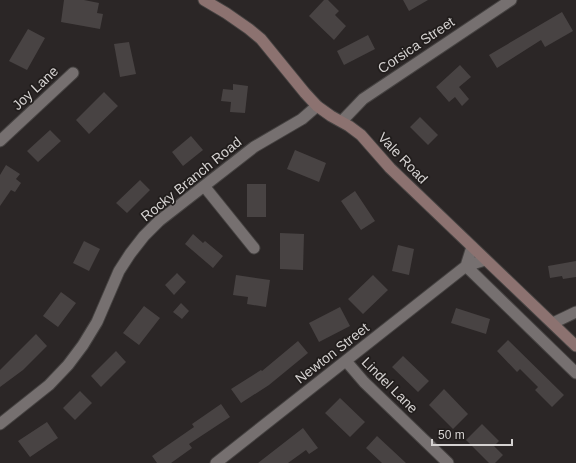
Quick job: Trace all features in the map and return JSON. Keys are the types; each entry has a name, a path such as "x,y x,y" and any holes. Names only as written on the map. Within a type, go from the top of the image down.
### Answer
{"main road":[{"name":"Vale Road","path":"204,0 232,17 261,40 305,94 317,106 331,116 342,121 360,135 390,168 576,346"}],"street":[{"name":"Corsica Street","path":"342,121 363,100 511,0"},
{"name":"Joy Lane","path":"0,141 73,73"},
{"name":"Rocky Branch Road","path":"0,424 49,385 68,365 83,345 97,322 119,271 144,236 159,221 254,147 302,119 317,106"},
{"path":"204,186 254,248"},
{"path":"472,247 466,266 576,373"},
{"name":"Newton Street","path":"216,463 466,266 485,260"},
{"path":"553,324 576,312"},
{"name":"Lindel Lane","path":"346,361 364,382 448,463"}],"building":[{"path":"64,0 84,0 99,3 97,13 103,14 100,29 61,22"},
{"path":"324,0 328,0 339,11 335,15 346,26 334,40 309,16"},
{"path":"403,0 428,0 409,11"},
{"path":"562,12 573,31 545,47 541,40 497,68 489,55"},
{"path":"28,29 45,38 27,70 9,61"},
{"path":"368,35 375,49 344,65 337,51"},
{"path":"129,42 136,74 120,77 114,44"},
{"path":"460,65 471,77 459,87 469,99 462,106 455,97 449,102 436,87"},
{"path":"233,84 248,86 245,113 230,112 231,102 221,101 223,89 233,90"},
{"path":"104,92 118,106 89,134 76,120"},
{"path":"420,117 438,135 428,145 410,127"},
{"path":"50,130 61,141 38,162 27,151"},
{"path":"191,136 203,150 183,166 172,152"},
{"path":"295,150 326,163 319,182 287,169"},
{"path":"6,165 20,174 16,179 21,183 15,192 11,190 0,206 0,175"},
{"path":"140,180 150,190 127,213 116,203"},
{"path":"247,184 266,184 266,217 247,217"},
{"path":"355,191 375,221 361,230 341,201"},
{"path":"280,233 304,234 303,270 280,269"},
{"path":"193,234 203,243 205,241 223,256 213,268 185,244"},
{"path":"84,241 100,249 89,271 73,263"},
{"path":"398,245 414,249 409,275 392,271"},
{"path":"576,261 576,277 563,279 562,276 550,278 548,266"},
{"path":"177,273 186,282 174,295 165,285"},
{"path":"236,275 270,280 266,307 247,304 248,297 233,295"},
{"path":"373,275 388,290 363,314 348,299"},
{"path":"61,292 76,303 58,327 43,316"},
{"path":"181,303 189,311 182,319 173,312"},
{"path":"144,306 160,318 139,345 123,333"},
{"path":"340,307 350,326 319,342 309,323"},
{"path":"456,308 490,319 486,334 451,323"},
{"path":"36,334 47,346 23,370 0,387 0,370"},
{"path":"508,340 564,395 552,407 535,390 538,387 520,369 517,372 497,351"},
{"path":"298,341 308,353 269,385 241,403 231,389 261,370 262,371"},
{"path":"116,351 126,362 101,387 91,376"},
{"path":"403,356 429,381 418,392 392,367"},
{"path":"444,389 468,414 453,429 429,405"},
{"path":"80,391 92,403 75,420 63,408"},
{"path":"340,398 365,422 350,437 325,413"},
{"path":"221,404 230,417 189,444 192,448 171,463 157,463 152,456 194,427 192,424"},
{"path":"47,422 58,438 30,457 18,441"},
{"path":"482,424 499,441 494,446 503,455 495,463 489,463 466,440"},
{"path":"303,428 318,448 309,454 306,450 288,463 258,463"},
{"path":"377,436 406,463 382,463 366,448"}]}
